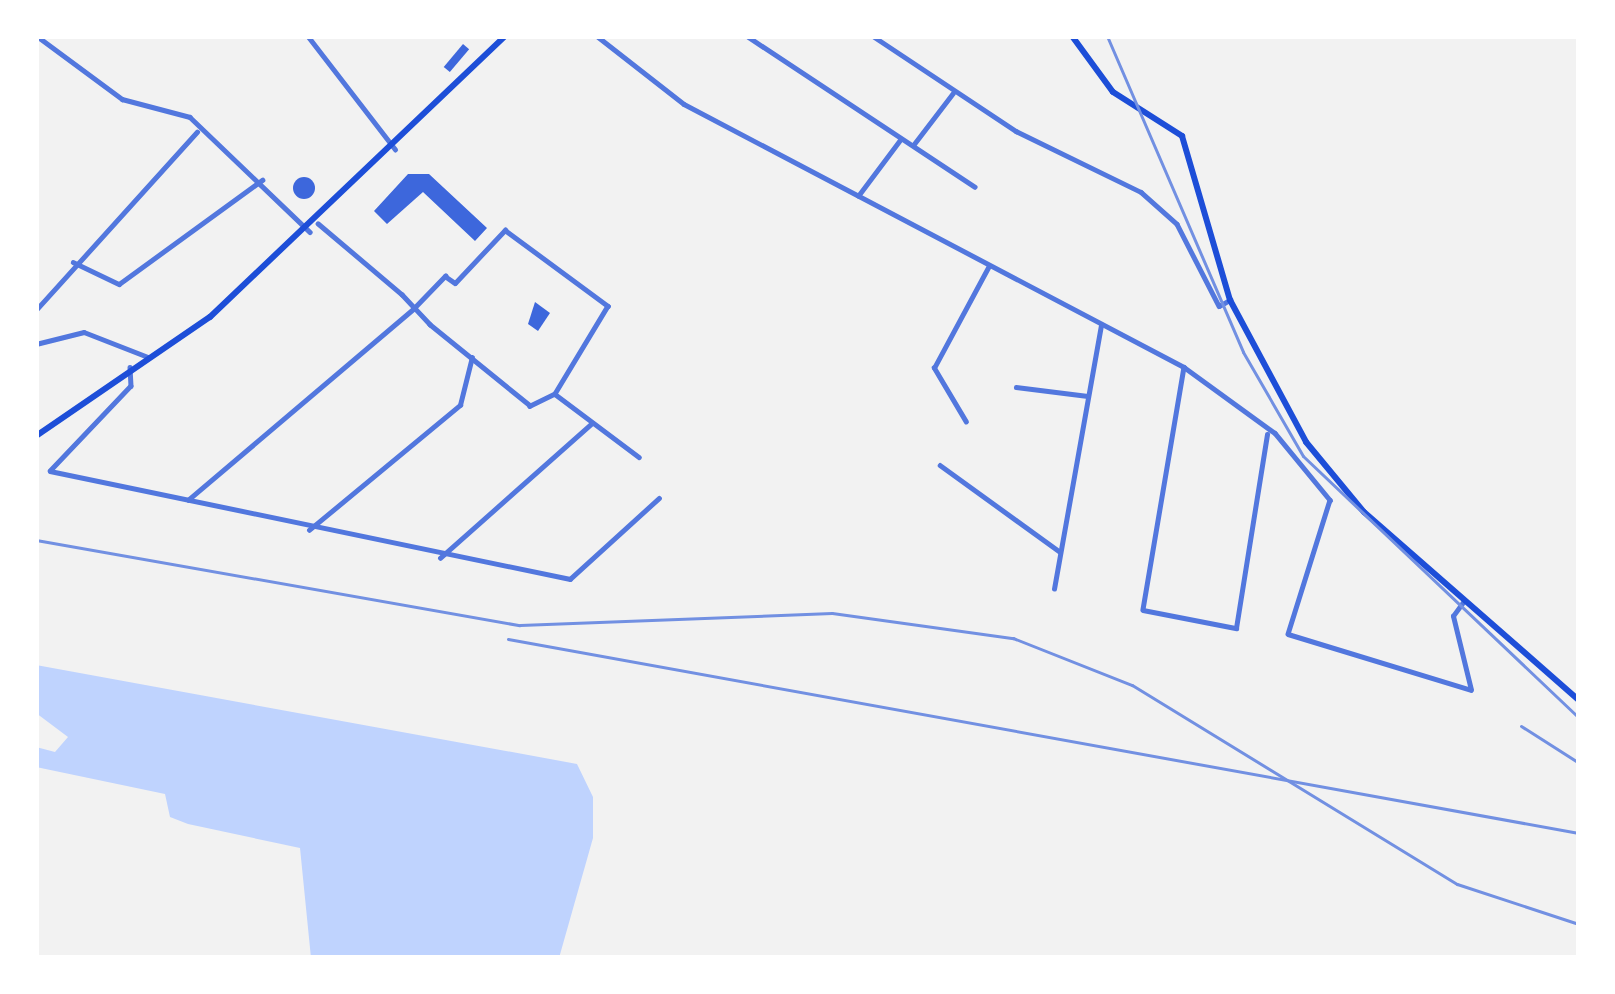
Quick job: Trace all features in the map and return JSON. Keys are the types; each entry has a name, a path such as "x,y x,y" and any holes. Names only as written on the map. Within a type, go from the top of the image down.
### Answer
{"main road":[{"path":"36,436 310,232 505,36"},
{"path":"1072,36 1127,102 1182,136 1230,300 1306,442 1364,512 1579,700"}],"street":[{"path":"37,36 122,99 179,110 197,131 262,180 310,232"},
{"path":"308,36 395,149"},
{"path":"597,36 684,104 1184,367 1267,434 1330,500 1288,634 1471,690 1453,616 1463,602"},
{"path":"747,36 975,187"},
{"path":"873,36 953,93 1141,192 1177,224 1220,307 1230,300"},
{"path":"914,144 953,93"},
{"path":"36,310 73,262 197,131"},
{"path":"858,196 900,140"},
{"path":"73,262 119,284 262,180"},
{"path":"188,500 414,308 505,230 608,306 555,394 530,406 414,308 318,224"},
{"path":"966,422 934,368 989,266"},
{"path":"1054,589 1101,325"},
{"path":"36,344 83,332 148,357"},
{"path":"308,531 460,405 472,357"},
{"path":"130,367 131,386 50,471 308,531 570,579 659,498"},
{"path":"1184,367 1143,610 1236,628 1267,434"},
{"path":"1016,387 1087,395"},
{"path":"555,394 640,458"},
{"path":"440,558 592,423"},
{"path":"940,465 1060,552"}],"water":[{"path":"36,665 577,764 593,797 593,838 559,958 311,958 300,848 170,817 165,794 36,767 36,747 55,752 68,737 36,713"}],"building":[{"path":"463,44 469,49 450,72 444,67"},
{"path":"408,174 429,174 487,228 475,241 423,192 387,224 374,211"},
{"path":"304,177 315,188 304,199 293,188"},
{"path":"535,302 550,313 538,331 528,324"}],"railway":[{"path":"1107,36 1243,352 1303,456 1579,718"},
{"path":"36,540 520,625 832,613 1013,638 1132,685 1457,884 1579,924"},
{"path":"508,639 1579,833"},
{"path":"1521,726 1579,763"}]}
